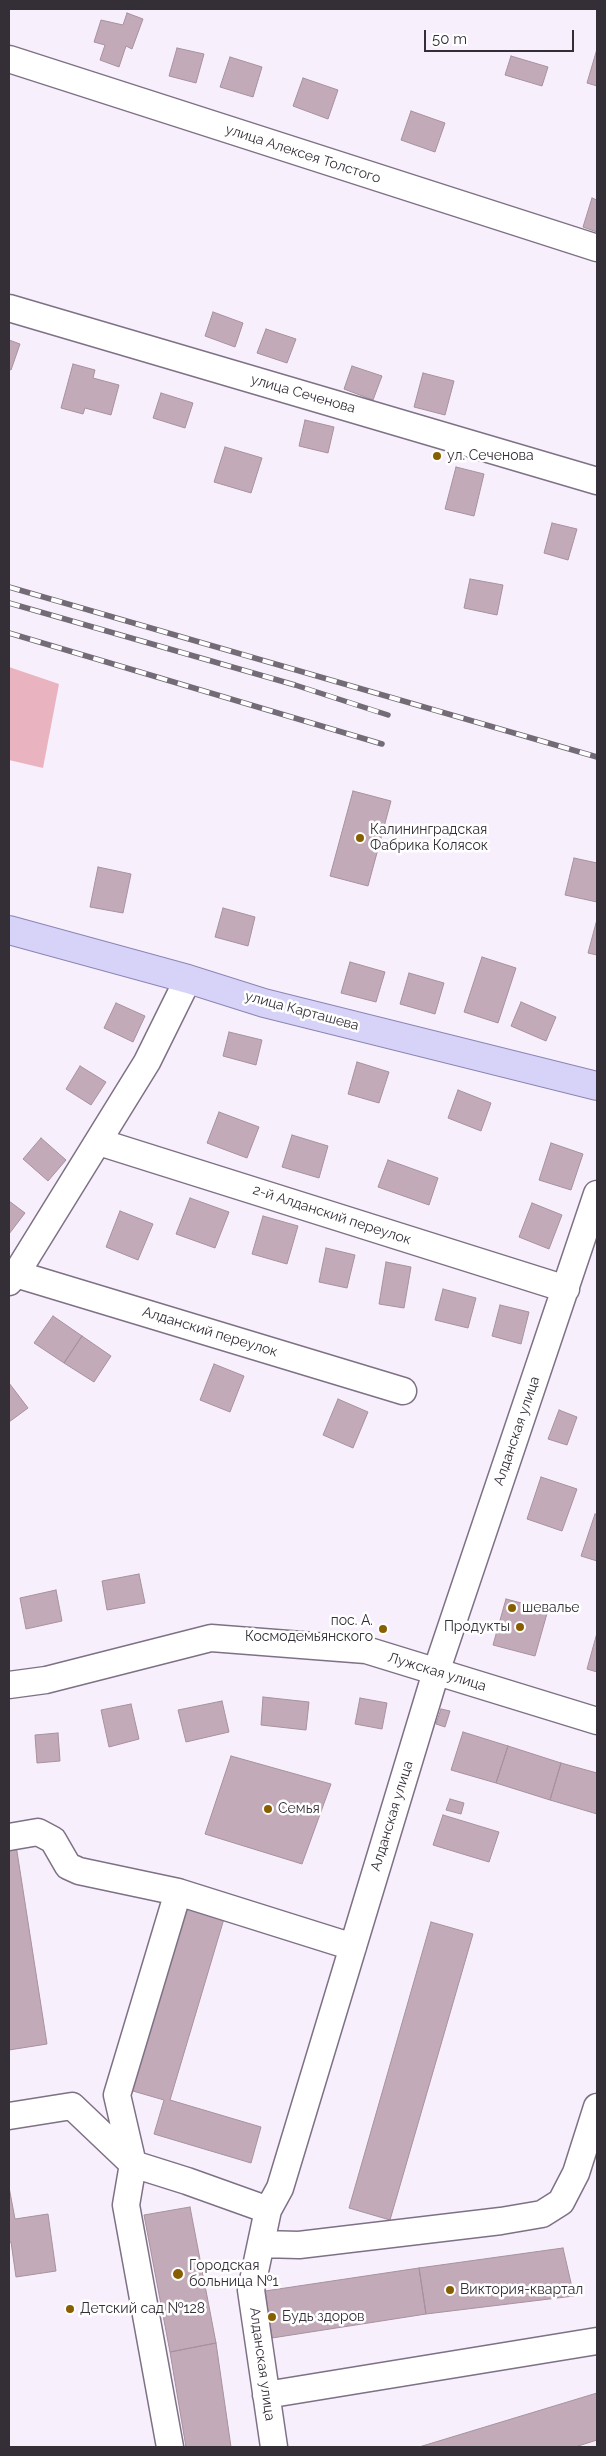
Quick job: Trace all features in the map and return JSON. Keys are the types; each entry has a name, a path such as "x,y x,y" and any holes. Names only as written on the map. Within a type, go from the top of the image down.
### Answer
{"main road":[{"name":"улица Карташева","path":"9,930 188,979 264,1003 597,1086"}],"street":[{"name":"улица Алексея Толстого","path":"9,59 597,248"},
{"name":"улица Сеченова","path":"9,308 597,481"},
{"path":"13,1278 147,1062 188,979"},
{"name":"2-й Алданский переулок","path":"99,1142 566,1289"},
{"name":"Алданская улица","path":"274,2447 251,2290 268,2210 280,2188 436,1672 597,1194"},
{"name":"Алданский переулок","path":"13,1278 403,1391"},
{"name":"Лужская улица","path":"9,1685 46,1680 211,1638 366,1650 597,1721"},
{"path":"9,1837 38,1832 53,1840 68,1866 178,1892 353,1947"},
{"path":"170,2447 126,2205 133,2164 117,2095 178,1892"},
{"path":"9,2116 72,2106 133,2164 188,2181 268,2210"},
{"path":"261,2244 299,2245 501,2221 542,2214 561,2202 565,2195 576,2173 597,2107"},
{"path":"266,2395 597,2342"}],"shaded area":[{"path":"9,667 59,684 43,768 9,760"}],"building":[{"path":"127,13 143,19 132,49 126,46 119,67 100,60 105,45 94,42 101,20 123,25"},
{"path":"177,48 204,54 196,83 169,76"},
{"path":"597,49 597,86 587,83"},
{"path":"511,56 548,67 542,86 505,75"},
{"path":"230,57 262,67 253,97 220,87"},
{"path":"303,78 338,90 328,119 293,106"},
{"path":"411,111 445,123 435,152 401,140"},
{"path":"592,198 597,200 597,232 583,227"},
{"path":"213,312 243,323 235,347 205,336"},
{"path":"266,329 296,339 287,363 257,353"},
{"path":"9,340 20,344 11,370 9,369"},
{"path":"73,364 95,370 93,378 119,385 111,415 85,408 83,414 61,408"},
{"path":"352,366 382,376 373,400 344,389"},
{"path":"423,373 454,381 445,415 414,407"},
{"path":"161,393 193,403 185,428 153,418"},
{"path":"305,420 334,427 328,453 299,446"},
{"path":"225,447 262,458 251,493 214,482"},
{"path":"456,467 484,474 474,516 445,509"},
{"path":"552,523 577,529 568,560 544,553"},
{"path":"470,579 503,585 497,615 464,608"},
{"name":"Калининградская Фабрика Колясок","path":"353,791 391,801 368,886 330,876"},
{"path":"574,858 597,863 597,902 565,895"},
{"path":"98,867 131,874 123,913 90,907"},
{"path":"223,908 255,917 248,946 215,937"},
{"path":"597,924 597,955 588,953"},
{"path":"482,957 516,968 498,1023 464,1012"},
{"path":"350,962 385,972 376,1002 341,993"},
{"path":"409,973 444,983 435,1014 400,1004"},
{"path":"521,1002 556,1017 546,1041 511,1026"},
{"path":"116,1003 145,1016 133,1042 104,1028"},
{"path":"229,1032 262,1040 256,1065 223,1056"},
{"path":"357,1062 389,1072 379,1103 348,1094"},
{"path":"80,1066 106,1082 91,1105 66,1089"},
{"path":"458,1090 491,1103 481,1131 448,1118"},
{"path":"219,1112 259,1127 247,1158 207,1143"},
{"path":"292,1135 328,1146 319,1178 282,1167"},
{"path":"41,1138 66,1160 48,1181 23,1159"},
{"path":"551,1143 583,1154 571,1190 539,1180"},
{"path":"388,1160 438,1178 429,1205 378,1187"},
{"path":"190,1198 229,1212 215,1248 176,1234"},
{"path":"9,1201 25,1213 9,1234"},
{"path":"532,1203 562,1215 549,1249 519,1237"},
{"path":"120,1211 153,1224 138,1260 106,1247"},
{"path":"263,1216 298,1226 287,1264 252,1254"},
{"path":"326,1248 355,1255 347,1288 319,1282"},
{"path":"386,1262 411,1267 404,1308 379,1304"},
{"path":"443,1289 476,1298 468,1328 435,1320"},
{"path":"500,1305 529,1312 521,1344 492,1336"},
{"path":"53,1316 82,1336 64,1363 34,1343"},
{"path":"82,1336 111,1356 94,1382 64,1363"},
{"path":"214,1364 244,1376 230,1412 200,1400"},
{"path":"9,1383 28,1408 9,1422"},
{"path":"338,1399 368,1412 353,1448 323,1435"},
{"path":"559,1410 577,1417 567,1445 548,1439"},
{"path":"541,1477 577,1489 562,1531 527,1519"},
{"path":"595,1514 597,1515 597,1561 581,1556"},
{"path":"139,1574 145,1603 107,1610 102,1581"},
{"path":"56,1590 62,1621 26,1629 20,1598"},
{"name":"Продукты","path":"506,1599 548,1610 535,1656 493,1645"},
{"path":"597,1633 597,1672 587,1669"},
{"path":"263,1697 309,1702 306,1730 261,1725"},
{"path":"360,1698 387,1703 382,1729 355,1724"},
{"path":"222,1701 229,1732 186,1742 178,1710"},
{"path":"131,1704 139,1739 109,1747 101,1710"},
{"path":"441,1709 450,1711 445,1727 436,1724"},
{"path":"463,1732 508,1746 496,1783 451,1770"},
{"path":"58,1733 60,1761 37,1763 35,1735"},
{"path":"508,1746 561,1763 550,1800 496,1783"},
{"name":"Семья","path":"231,1756 331,1784 302,1864 205,1834"},
{"path":"561,1763 597,1773 597,1814 550,1800"},
{"path":"450,1799 464,1803 461,1814 446,1810"},
{"path":"443,1815 499,1832 489,1862 433,1845"},
{"path":"16,1845 47,2044 9,2050 9,1846"},
{"path":"183,1899 226,1912 170,2100 261,2127 251,2163 154,2134 164,2100 126,2089"},
{"path":"431,1922 473,1934 390,2220 349,2208"},
{"path":"9,2187 15,2219 48,2214 56,2271 16,2277 11,2242 9,2243"},
{"path":"190,2207 216,2343 170,2352 144,2215"},
{"path":"563,2248 574,2296 426,2314 419,2268"},
{"path":"419,2268 426,2314 272,2338 265,2291"},
{"path":"216,2343 231,2447 186,2447 170,2352"},
{"path":"597,2393 597,2440 575,2447 419,2447"}],"railway":[{"path":"9,587 597,757"},
{"path":"9,603 295,685 388,715"},
{"path":"9,633 382,744"}],"place":[{"name":"ул. Сеченова","path":"437,456"},
{"name":"Калининградская Фабрика Колясок","path":"360,838"},
{"name":"шевалье","path":"512,1608"},
{"name":"Продукты","path":"520,1627"},
{"name":"пос. А. Космодемьянского","path":"383,1629"},
{"name":"Семья","path":"268,1809"},
{"name":"Городская больница №1","path":"178,2274"},
{"name":"Виктория-квартал","path":"450,2290"},
{"name":"Детский сад №128","path":"70,2309"},
{"name":"Будь здоров","path":"272,2317"}]}
